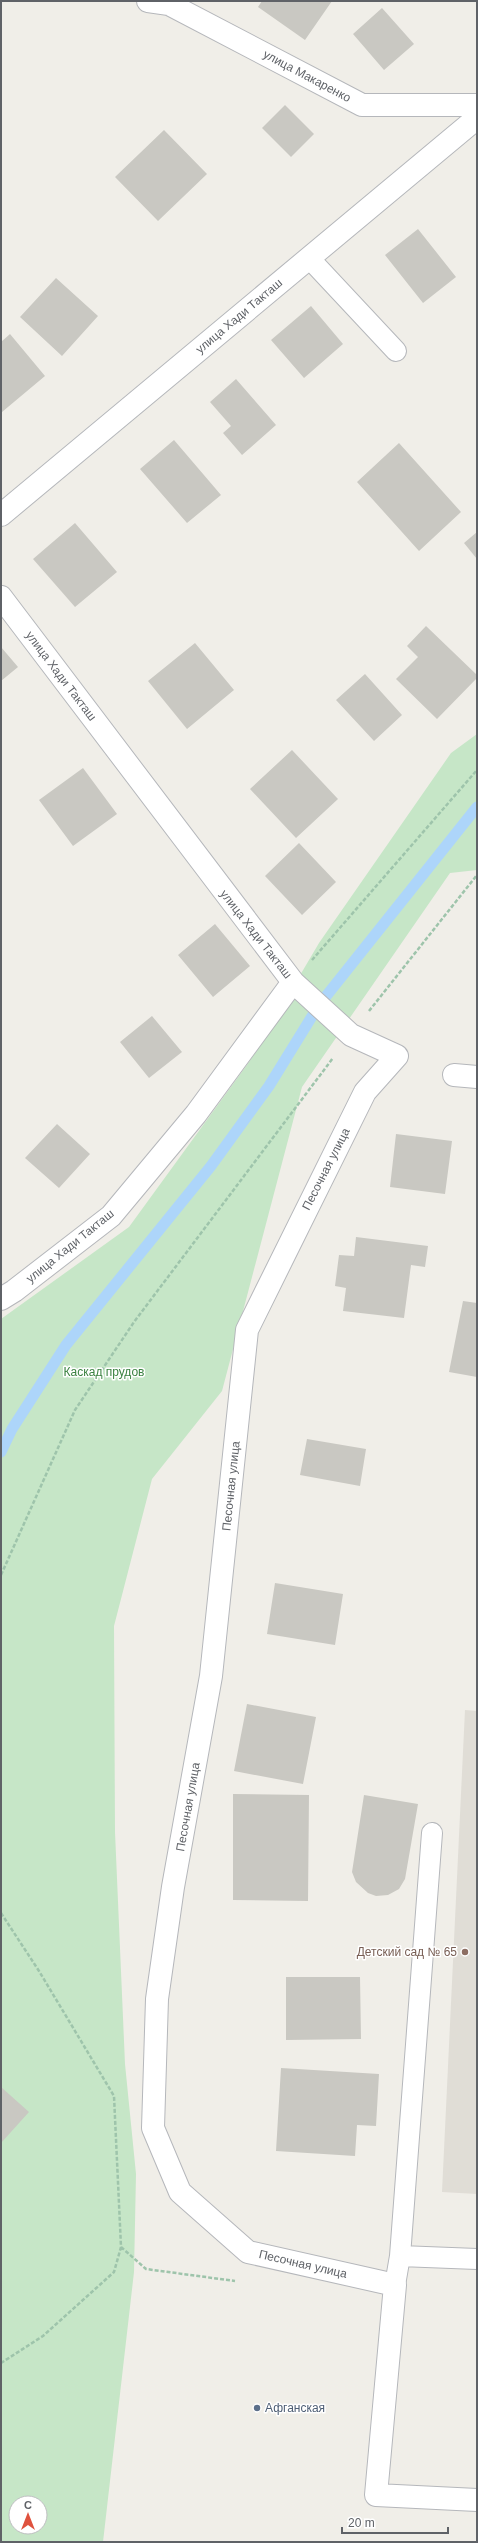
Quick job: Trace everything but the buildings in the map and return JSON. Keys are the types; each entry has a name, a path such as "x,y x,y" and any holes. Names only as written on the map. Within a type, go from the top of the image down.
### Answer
{"street":[{"name":"улица Макаренко","path":"148,1 169,4 362,105 477,105"},
{"name":"улица Хади Такташ","path":"1,515 477,118"},
{"name":"улица Хади Такташ","path":"1,596 293,982 196,1114 111,1216 14,1291 1,1299"},
{"path":"293,982 351,1035"},
{"name":"Песочная улица","path":"351,1035 397,1056 365,1092 247,1330 211,1676 173,1887 156,2000 153,2128 180,2192 248,2252 395,2285"},
{"path":"454,1075 477,1077"},
{"path":"395,2285 376,2495 477,2500"}],"lane":[{"path":"309,258 396,351"},
{"path":"395,2285 400,2256 432,1833"},
{"path":"400,2256 477,2258"}],"path":[{"path":"293,982 477,770"},
{"path":"1,1575 75,1410 134,1322 351,1035 477,875"},
{"path":"1,1913 39,1971 114,2096 121,2247 114,2272 43,2336 1,2363"}],"shaded area":[{"name":"Детский сад № 65","path":"465,1710 477,1711 477,2194 442,2192"}],"green space":[{"name":"Каскад прудов","path":"477,734 477,870 450,873 302,1087 222,1391 152,1479 114,1626 115,1832 125,2064 136,2174 134,2272 103,2542 1,2542 1,1319 129,1227 249,1062 319,943 451,753"}],"waterway":[{"path":"1,1452 12,1429 66,1345 211,1166 269,1086 319,1005 477,807"}],"place":[{"name":"Детский сад № 65","path":"465,1952"},
{"name":"Афганская","path":"257,2408"}]}
